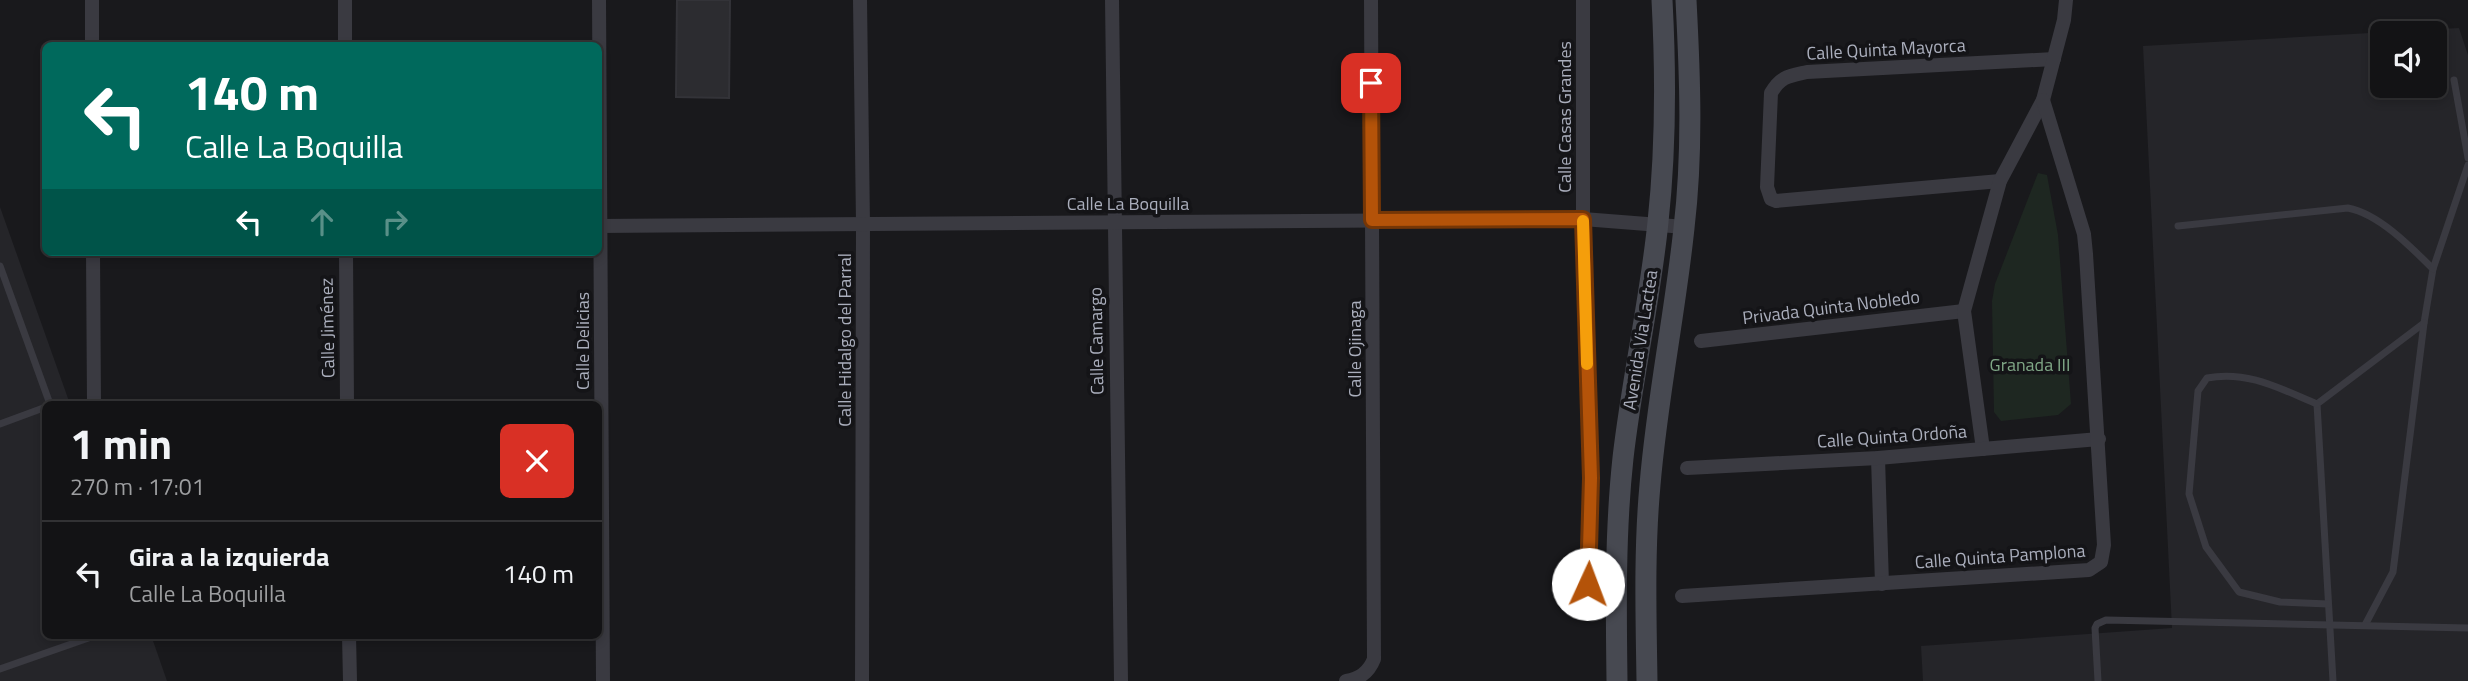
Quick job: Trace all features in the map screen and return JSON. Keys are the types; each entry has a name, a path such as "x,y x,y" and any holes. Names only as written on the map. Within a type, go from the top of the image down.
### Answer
{"main road":[{"name":"Avenida Via Lactea","path":"1617,681 1618,531 1623,460 1634,370 1658,224 1665,135 1662,0"},
{"name":"Avenida Via Lactea","path":"1647,681 1650,486 1660,394 1685,227 1690,133 1686,0"}],"street":[{"path":"92,0 92,42"},
{"path":"345,0 345,42"},
{"name":"Calle Delicias","path":"599,0 599,42"},
{"name":"Calle Hidalgo del Parral","path":"860,0 863,224 862,681"},
{"name":"Calle Camargo","path":"1112,0 1121,681"},
{"name":"Calle Ojinaga","path":"1346,681 1367,671 1374,659 1371,0"},
{"name":"Calle Casas Grandes","path":"1583,0 1583,219 1591,478 1587,611"},
{"path":"1983,449 1964,311 2000,181 2043,100 2064,20 2066,0"},
{"name":"Calle Quinta Mayorca","path":"2000,181 1776,201 1768,193 1767,187 1771,93 1777,82 1788,76 1807,72 2054,59"},
{"name":"Calle Quinta Pamplona","path":"1682,596 2089,570 2098,566 2104,555 2104,545 2084,234 2043,100"},
{"name":"Calle La Boquilla","path":"602,226 1583,219 1685,227"},
{"path":"93,256 94,401"},
{"name":"Calle Jiménez","path":"346,256 347,401"},
{"name":"Calle Delicias","path":"599,256 601,401"},
{"name":"Privada Quinta Nobledo","path":"1701,341 1964,311"},
{"name":"Calle Quinta Ordoña","path":"1687,468 1878,458 2099,439"},
{"path":"1878,458 1882,584"},
{"name":"Calle Delicias","path":"602,567 603,681"},
{"path":"349,639 350,681"}],"lane":[{"path":"2454,80 2468,158"},
{"path":"2365,625 2393,572 2433,269 2468,164"},
{"path":"2178,226 2348,208 2364,214 2404,240 2433,269"},
{"path":"0,266 49,401"},
{"path":"2317,404 2424,323"},
{"path":"2317,404 2259,380 2226,374 2207,378 2198,391 2189,494 2206,547 2239,592 2280,603 2328,604"},
{"path":"2317,404 2333,681"},
{"path":"0,424 42,409"},
{"path":"2098,681 2095,628 2101,621 2468,628"},
{"path":"0,669 86,639"}],"shaded area":[{"path":"2459,28 2468,55 2468,681 1923,681 1921,646 2172,628 2143,46 2370,33 2370,98 2447,98 2447,29"},
{"path":"0,207 69,401 42,401 42,639 152,639 167,681 0,681"}],"green space":[{"name":"Granada III","path":"2038,173 2047,175 2058,235 2071,404 2058,415 2001,421 1994,412 1992,301 1995,284"}],"building":[{"path":"677,0 730,0 729,98 676,97"}],"slow traffic":[{"path":"1583,221 1587,364"}],"route":[{"path":"1371,83 1372,220 1583,219 1591,478 1588,584"}]}
